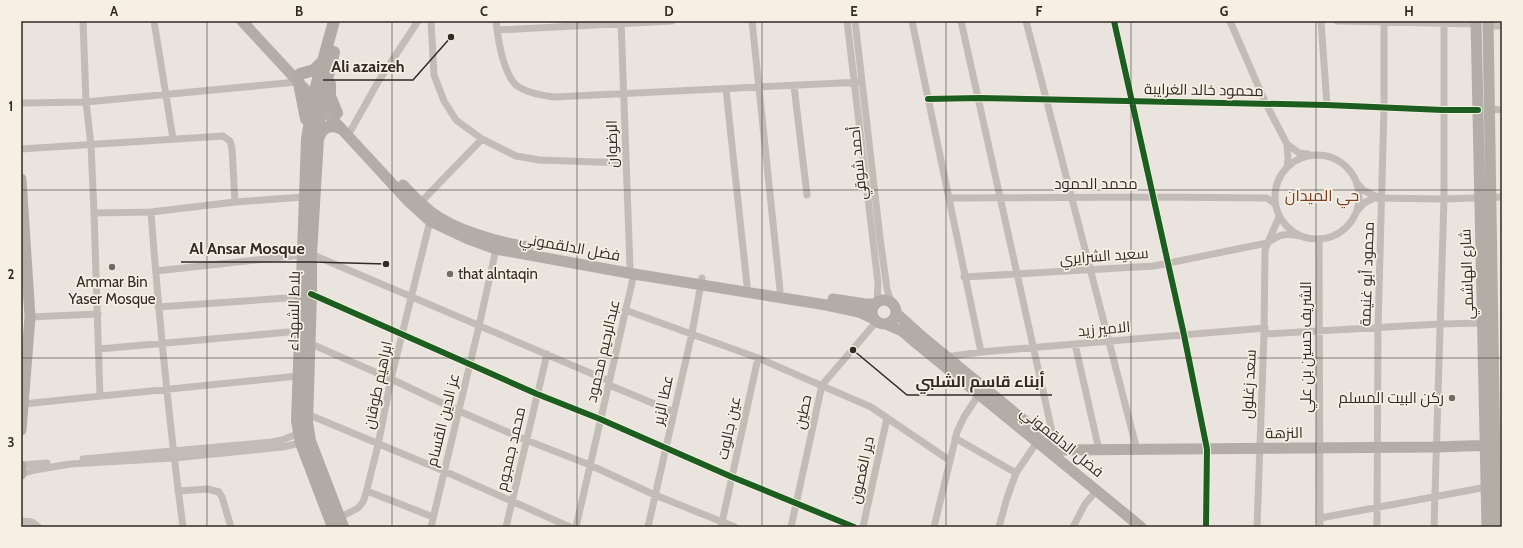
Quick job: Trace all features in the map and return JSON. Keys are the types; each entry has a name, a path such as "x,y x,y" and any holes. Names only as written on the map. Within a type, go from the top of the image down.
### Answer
{"main road":[{"path":"242,21 318,98"},
{"path":"252,21 299,80 312,140 304,197 307,255"},
{"path":"334,21 327,61 330,96 337,113"},
{"name":"بلاط الشهداء","path":"338,524 304,437 307,414 309,343 306,295 312,140 318,98 327,61 342,21"},
{"name":"شارع الهاشمي","path":"1476,22 1478,110 1493,324 1496,527"},
{"name":"شارع الهاشمي","path":"1485,197 1490,109 1488,23"},
{"path":"299,80 327,61"},
{"name":"فضل الدلقموني","path":"318,98 409,202 430,220 466,238 496,248 701,281 856,311 902,331 1141,527"},
{"name":"فضل الدلقموني","path":"318,98 337,113 346,129 430,211 450,223 492,239 632,270"},
{"path":"312,140 324,128 334,126 346,129"},
{"path":"21,179 30,317 21,430"},
{"path":"21,268 24,305 21,355"},
{"name":"فضل الدلقموني","path":"701,281 747,285 864,304 876,303"},
{"path":"304,437 297,421 300,331 306,295"},
{"path":"896,313 893,320 879,321 872,313 876,303 882,300 891,302 894,305 896,313 920,335 1058,449 1067,450"},
{"name":"شارع الهاشمي","path":"1487,527 1487,487 1494,445"},
{"name":"النزهة","path":"1067,450 1436,447 1494,445"},
{"path":"1064,464 1061,456 1063,452 1067,450"},
{"path":"21,465 21,474"}],"street":[{"path":"83,21 86,102 94,213 100,348 100,396"},
{"path":"154,21 173,139"},
{"path":"346,129 418,21"},
{"path":"431,21 434,75 444,102 456,120 482,139 516,156 539,160 626,164"},
{"path":"496,21 500,52 510,76 516,84 528,91 554,97 858,82"},
{"path":"497,30 621,22 672,21"},
{"path":"752,21 780,290"},
{"name":"أحمد شوقي","path":"847,21 858,82 887,289 891,302"},
{"name":"أحمد شوقي","path":"855,21 858,82 878,283 876,303"},
{"path":"912,21 964,277 981,352"},
{"path":"961,21 1001,197 1054,445"},
{"path":"1026,21 1137,450"},
{"path":"1114,21 1154,196 1207,449 1206,527"},
{"path":"1230,21 1266,104 1286,144 1288,159 1287,167"},
{"path":"1322,21 1327,105"},
{"path":"1337,21 1476,22"},
{"name":"الرضوان","path":"621,22 626,164 632,270"},
{"name":"محمود أبو غنيمة","path":"1377,527 1378,328 1380,198 1384,108 1384,22"},
{"path":"1434,527 1444,200 1444,22"},
{"path":"1488,23 1502,26"},
{"path":"21,103 86,102 299,80"},
{"path":"794,86 807,195"},
{"path":"726,89 747,285"},
{"name":"محمود خالد الغرايبة","path":"928,99 978,98 1132,101 1478,110"},
{"path":"1490,109 1502,110"},
{"path":"21,149 216,136 227,138 230,141 232,148 235,202"},
{"path":"421,202 482,139"},
{"path":"1286,144 1299,153 1327,156 1340,161 1350,170 1357,183 1363,190 1380,198"},
{"path":"1275,204 1267,198 1272,195 1279,178 1287,167 1294,161 1313,154"},
{"path":"1357,183 1360,197 1358,211"},
{"path":"1275,190 1275,204 1280,217 1288,228 1300,236"},
{"name":"محمد الحمود","path":"949,198 1154,196 1267,198"},
{"path":"94,213 151,212 235,202 304,197"},
{"path":"1267,244 1276,237 1285,234 1319,240 1332,237 1343,231 1352,222 1358,211 1368,200 1380,198 1444,200 1502,197"},
{"path":"151,212 161,342 183,527"},
{"name":"سعد زغلول","path":"1256,527 1264,331 1265,251 1280,217"},
{"name":"ابراهيم طوقان","path":"338,524 358,508 367,491 410,297 430,220"},
{"name":"الشريف حسين بن علي","path":"1319,240 1320,527"},
{"name":"سعيد الشرايري","path":"964,277 1146,267 1267,244"},
{"name":"عز الدين القسام","path":"431,527 496,248"},
{"path":"156,271 307,255 546,354 674,412"},
{"name":"عبدالرحيم محمود","path":"576,527 626,310 632,270"},
{"name":"عطا الزير","path":"648,527 692,333 701,281"},
{"path":"158,307 306,295 402,333 537,394 600,419 732,477 854,527"},
{"path":"626,310 758,358 871,407 949,460"},
{"path":"30,317 98,314"},
{"name":"حطين","path":"791,527 822,385 879,321"},
{"name":"الامير زيد","path":"946,356 1033,347 1184,335 1264,331 1319,331 1440,324 1493,324"},
{"path":"100,348 300,331"},
{"path":"309,343 391,379 458,411 590,465 721,524 735,527"},
{"path":"1075,344 1099,450"},
{"name":"محمد جمجوم","path":"506,527 546,354"},
{"name":"عين جالوت","path":"721,524 758,358"},
{"path":"23,404 298,376"},
{"path":"934,527 955,438 964,417 979,394"},
{"path":"307,414 378,445 444,471 570,527"},
{"name":"دير الغصون","path":"863,527 887,418"},
{"path":"21,474 70,464 174,455 304,437"},
{"path":"955,438 1016,473"},
{"path":"999,527 1006,498 1016,473 1037,442"},
{"path":"21,465 120,455 174,455"},
{"path":"1320,518 1487,487"},
{"path":"178,491 208,489 219,492 222,497 231,527"},
{"path":"1073,527 1082,508 1097,490"},
{"path":"367,491 433,517"},
{"path":"21,521 32,522 38,527"}],"cycle path":[{"path":"1114,21 1184,335 1207,449 1206,527"},
{"path":"928,99 979,98 1327,105 1478,110"},
{"path":"311,294 537,394 600,419 732,477 854,527"}],"place":[{"name":"Ali azaizeh","path":"451,37"},
{"name":"Al Ansar Mosque","path":"386,264"},
{"name":"Ammar Bin Yaser Mosque","path":"112,267"},
{"name":"that alntaqin","path":"450,274"},
{"name":"أبناء قاسم الشلبي","path":"853,350"},
{"name":"ركن البيت المسلم","path":"1452,398"}],"district":[{"name":"حي الميدان","path":"1322,195"}]}
